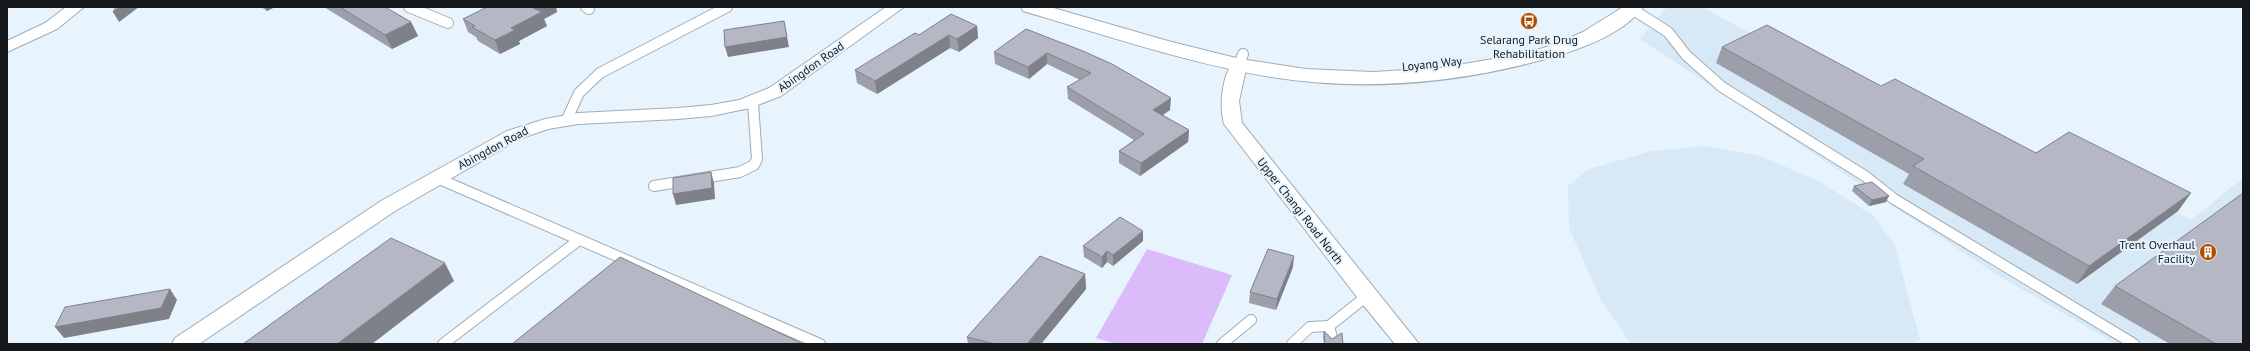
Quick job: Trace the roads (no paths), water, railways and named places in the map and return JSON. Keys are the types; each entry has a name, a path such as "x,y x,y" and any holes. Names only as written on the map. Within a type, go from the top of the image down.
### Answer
{"street":[{"path":"7,47 52,26 76,7"},
{"name":"Abingdon Road","path":"183,344 388,206 513,135 533,126 567,119 591,116 699,113 753,103 775,92 896,7"},
{"path":"1030,7 1241,60"},
{"path":"1075,7 1241,60"},
{"name":"Loyang Way","path":"1241,60 1278,61 1330,66 1401,68 1445,64 1471,60 1541,42 1586,22 1610,7"},
{"name":"Loyang Way","path":"1241,60 1271,71 1327,76 1370,77 1446,73 1486,68 1557,50 1600,30 1633,8"},
{"name":"Upper Changi Road North","path":"1241,60 1230,101 1229,113 1233,124 1367,296 1408,344"}],"lane":[{"path":"409,7 448,23"},
{"path":"567,119 575,98 590,80 727,7"},
{"path":"1633,8 1668,32 1686,55 1722,88 1865,176 1894,199 2134,344"},
{"path":"654,186 740,172 754,165 756,158 753,103"},
{"path":"436,178 820,344"},
{"path":"443,344 579,240"},
{"path":"1292,344 1310,327 1329,326 1367,296"},
{"path":"1222,344 1251,320"},
{"path":"1329,326 1332,338"}],"place":[{"name":"Selarang Park Drug Rehabilitation","path":"1529,21"},
{"name":"Trent Overhaul Facility","path":"2208,252"}]}
